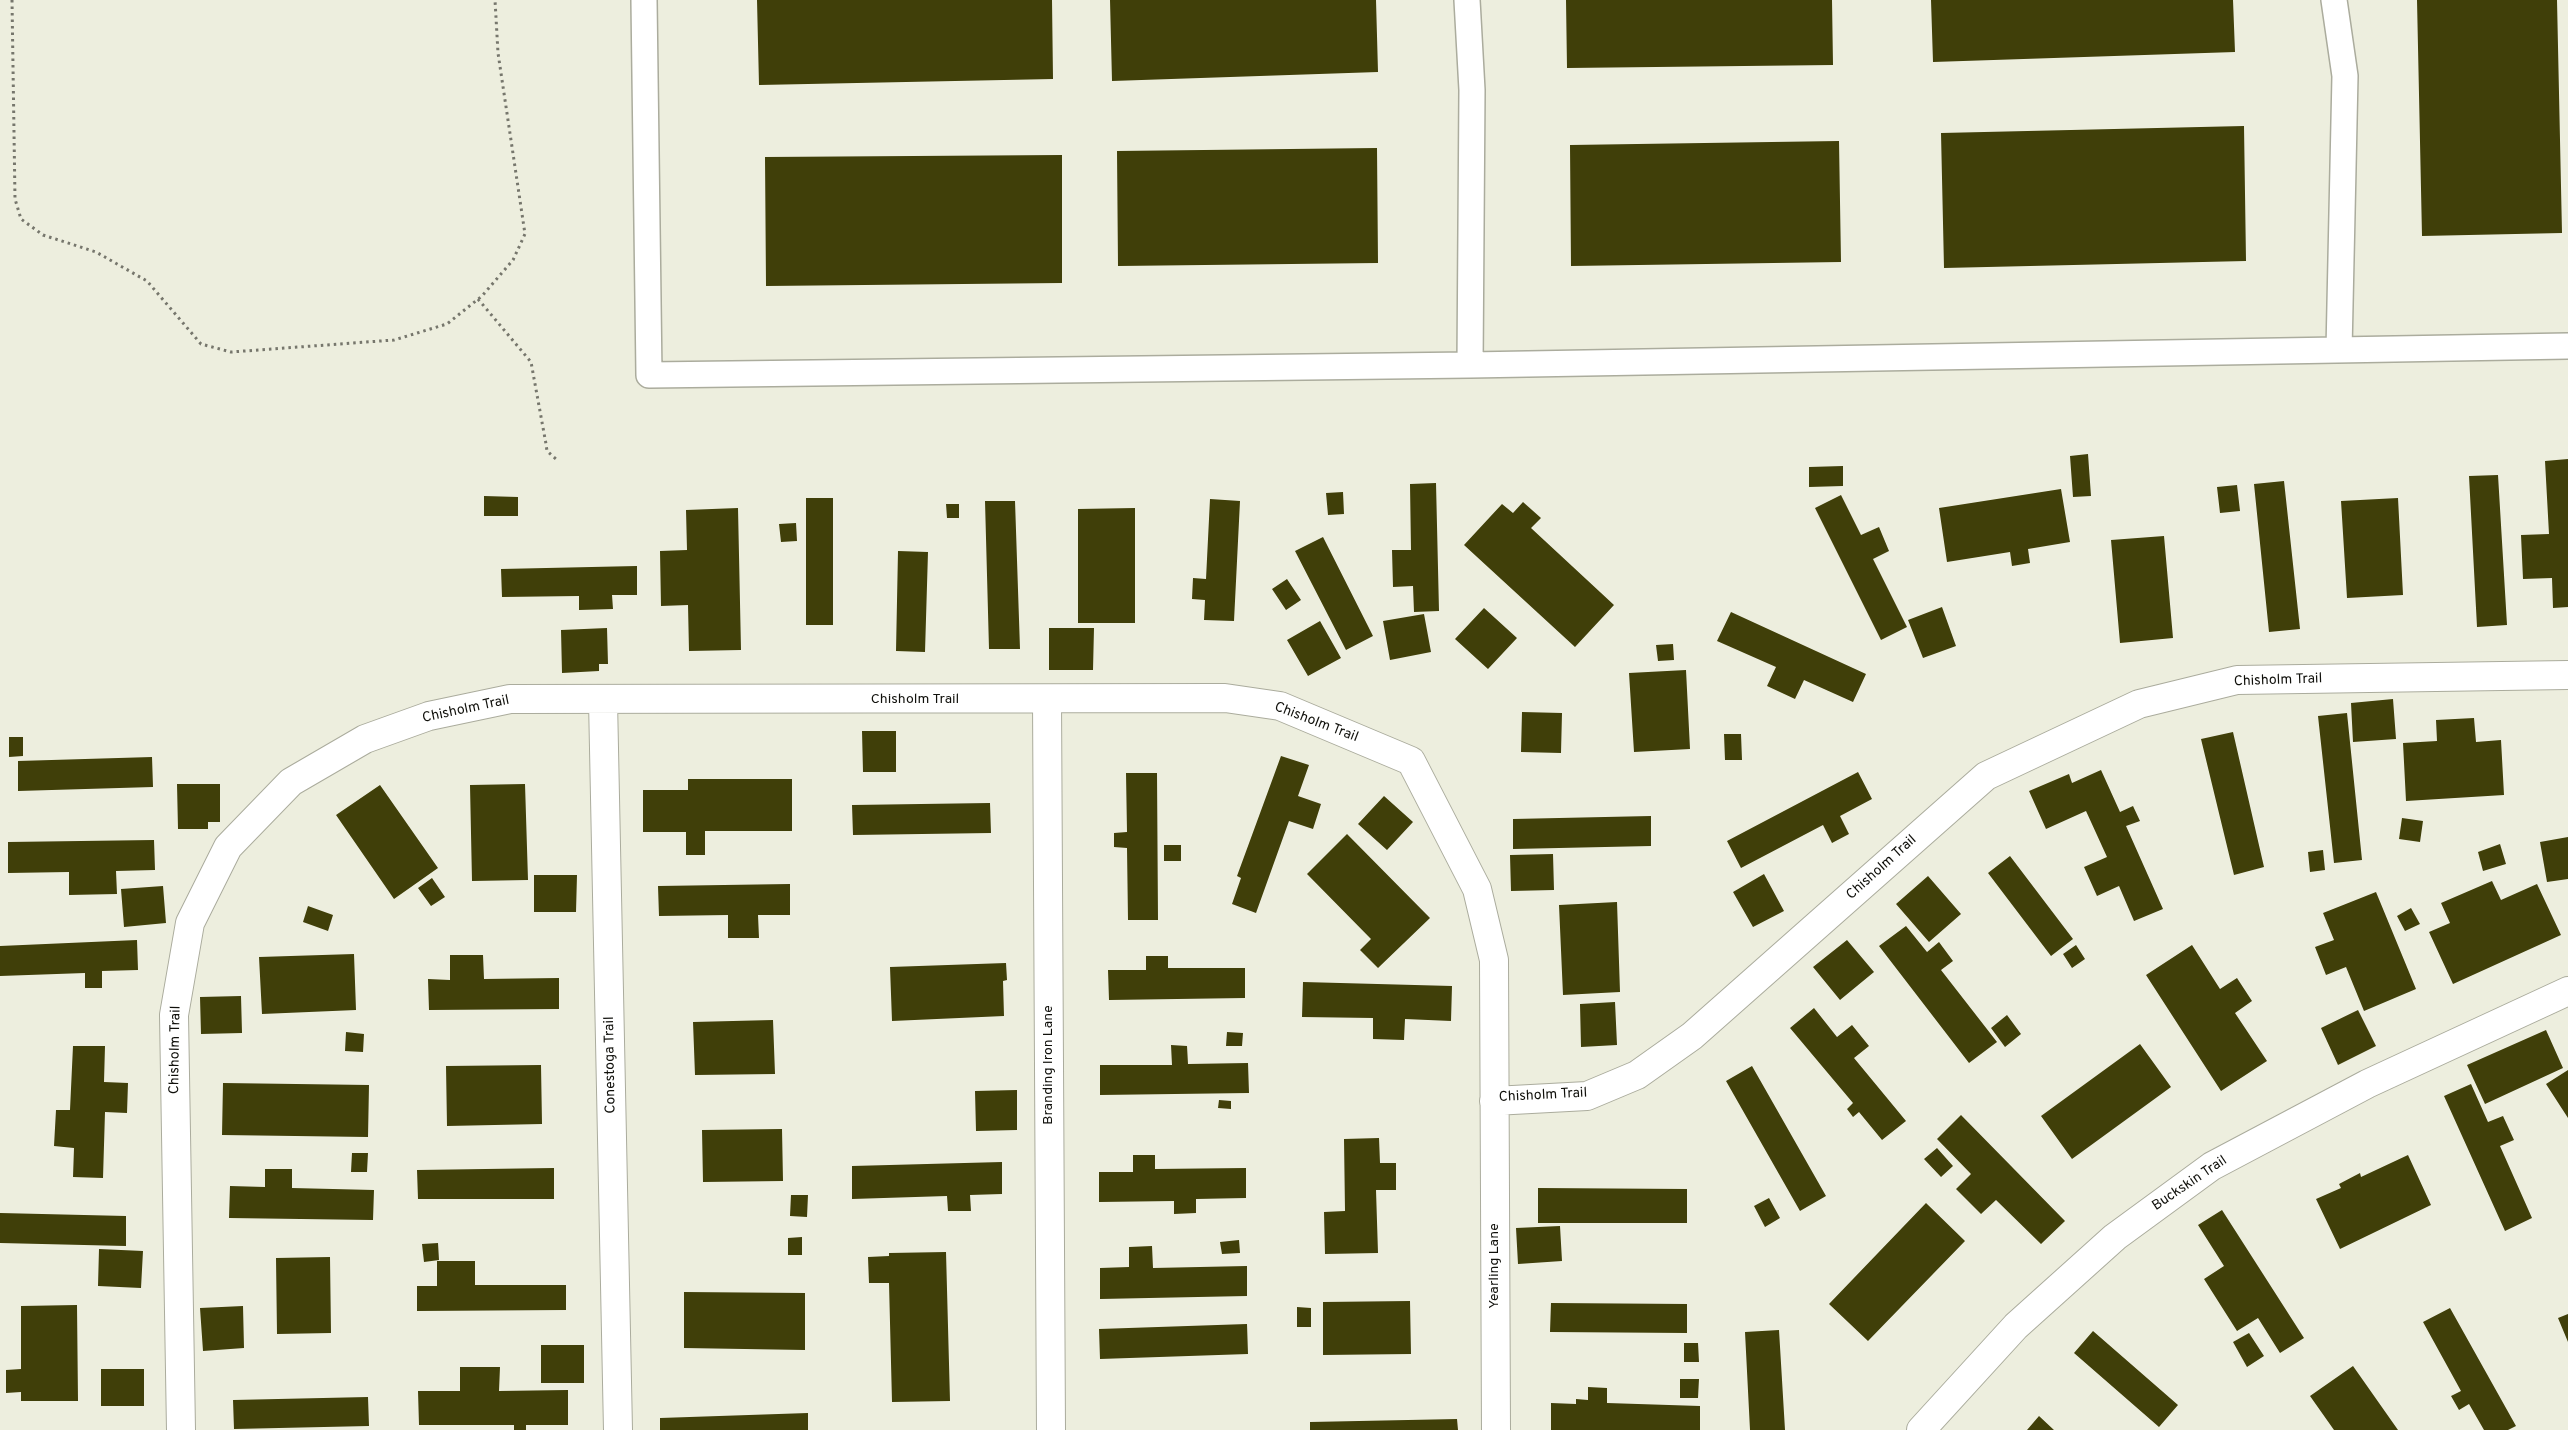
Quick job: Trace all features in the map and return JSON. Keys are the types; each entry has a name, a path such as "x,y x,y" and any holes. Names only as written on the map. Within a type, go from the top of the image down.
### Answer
{"street":[{"name":"Chisholm Trail","path":"180,1430 174,1015 190,923 228,847 291,782 365,739 429,716 510,699 1047,700 1225,698 1280,706 1411,761 1477,889 1494,960 1494,1101 1587,1096 1637,1075 1692,1036 1986,776 2139,704 2237,680 2568,675"},
{"name":"Conestoga Trail","path":"603,700 618,1430"},
{"name":"Branding Iron Lane","path":"1047,700 1051,1430"},
{"name":"Buckskin Trail","path":"1921,1430 2023,1320 2115,1237 2212,1166 2367,1084 2568,991"},
{"name":"Yearling Lane","path":"1494,1101 1496,1430"}],"lane":[{"path":"644,0 649,375 1470,365 2568,346"},
{"path":"1467,0 1472,90 1470,365"},
{"path":"2334,0 2345,76 2339,350"}],"path":[{"path":"12,0 15,199 21,219 43,235 96,252 147,282 201,344 231,352 394,340 446,324 478,299 513,260 525,234 498,53 495,0"},
{"path":"478,299 531,362 546,444 548,451 556,459"}],"building":[{"path":"757,0 1052,0 1053,79 759,85"},
{"path":"1110,0 1376,0 1378,72 1112,81"},
{"path":"1566,0 1832,0 1833,65 1567,68"},
{"path":"1931,0 2233,0 2235,52 1933,62"},
{"path":"2417,0 2557,0 2562,233 2422,236"},
{"path":"2244,126 2246,261 1944,268 1941,133"},
{"path":"1839,141 1841,262 1571,266 1570,145"},
{"path":"1377,148 1378,263 1118,266 1117,151"},
{"path":"1062,155 1062,283 766,286 765,157"},
{"path":"2088,454 2091,496 2073,497 2070,456"},
{"path":"2568,459 2568,607 2553,608 2552,578 2523,579 2521,535 2549,534 2545,461"},
{"path":"1843,466 1843,486 1809,487 1809,467"},
{"path":"2498,475 2507,625 2477,627 2469,476"},
{"path":"2284,481 2300,629 2269,632 2254,484"},
{"path":"1436,483 1439,611 1414,612 1413,586 1393,587 1392,550 1411,550 1410,484"},
{"path":"2237,485 2240,511 2220,513 2217,487"},
{"path":"2061,489 2070,542 2028,549 2030,563 2012,566 2010,552 1947,562 1939,508"},
{"path":"1343,492 1344,514 1328,515 1326,493"},
{"path":"1841,495 1861,535 1879,527 1889,551 1873,559 1907,627 1881,640 1815,508"},
{"path":"484,496 518,497 518,516 484,516"},
{"path":"806,498 833,498 833,625 806,625"},
{"path":"2398,498 2403,595 2347,598 2341,501"},
{"path":"1210,499 1240,501 1234,621 1204,620 1205,600 1192,599 1193,578 1206,579"},
{"path":"985,501 1015,501 1020,649 989,649"},
{"path":"1523,502 1541,518 1531,528 1614,605 1575,647 1464,545 1502,504 1513,513"},
{"path":"946,504 959,504 959,518 947,518"},
{"path":"738,508 741,650 689,651 688,605 661,606 660,551 687,550 686,510"},
{"path":"1135,508 1135,623 1078,623 1078,509"},
{"path":"796,523 797,541 781,542 779,524"},
{"path":"2164,536 2173,638 2120,643 2111,540"},
{"path":"1323,537 1373,636 1346,650 1295,551"},
{"path":"898,551 928,552 925,652 896,651"},
{"path":"637,566 637,595 612,595 613,609 579,610 579,596 502,597 501,569"},
{"path":"1287,579 1301,600 1286,610 1272,589"},
{"path":"1942,607 1956,646 1923,658 1908,620"},
{"path":"1484,608 1517,638 1488,669 1455,639"},
{"path":"1731,612 1866,674 1853,702 1804,680 1795,699 1767,686 1776,667 1717,641"},
{"path":"1424,614 1431,652 1390,660 1383,621"},
{"path":"1320,621 1341,658 1308,676 1287,640"},
{"path":"607,628 608,664 599,664 599,671 562,673 561,630"},
{"path":"1049,628 1094,628 1093,670 1049,670"},
{"path":"1673,644 1674,660 1658,661 1656,645"},
{"path":"1686,670 1690,749 1634,752 1629,673"},
{"path":"2393,699 2396,739 2353,742 2351,703"},
{"path":"1522,712 1562,713 1561,753 1521,752"},
{"path":"2347,713 2362,860 2334,863 2318,716"},
{"path":"2474,718 2476,742 2501,740 2504,795 2406,801 2403,743 2437,741 2436,720"},
{"path":"862,731 896,731 896,772 863,772"},
{"path":"2233,732 2264,867 2234,875 2201,739"},
{"path":"1724,734 1741,734 1742,760 1725,760"},
{"path":"9,737 23,737 23,756 9,757"},
{"path":"1281,756 1309,765 1298,796 1321,804 1313,829 1289,821 1256,913 1232,904 1241,878 1237,876"},
{"path":"152,757 153,787 18,791 18,761"},
{"path":"2101,770 2120,812 2133,806 2140,821 2126,826 2163,909 2134,921 2119,886 2097,896 2084,867 2107,857 2086,811 2046,829 2029,791 2069,774 2072,783"},
{"path":"1858,772 1872,799 1840,816 1849,834 1832,843 1823,825 1741,868 1727,841"},
{"path":"1126,773 1157,773 1158,920 1128,920 1127,848 1114,847 1114,833 1127,832"},
{"path":"688,779 792,779 792,831 705,831 705,855 686,855 686,832 643,832 643,790 688,790"},
{"path":"177,784 220,784 220,822 208,822 208,829 178,829"},
{"path":"525,784 528,880 472,881 470,785"},
{"path":"380,785 438,868 394,899 336,815"},
{"path":"1384,796 1413,822 1387,850 1358,824"},
{"path":"990,803 991,833 853,835 852,805"},
{"path":"1651,816 1651,846 1513,849 1513,819"},
{"path":"2402,818 2423,821 2420,842 2399,839"},
{"path":"1347,834 1430,918 1378,968 1360,950 1371,939 1307,874"},
{"path":"2568,837 2568,879 2547,882 2540,842"},
{"path":"154,840 155,870 116,871 117,894 69,895 69,872 8,873 8,842"},
{"path":"2500,844 2506,864 2483,871 2478,852"},
{"path":"1164,845 1181,845 1181,861 1164,861"},
{"path":"2323,850 2325,870 2310,872 2308,852"},
{"path":"1553,854 1554,890 1511,891 1510,855"},
{"path":"2010,856 2073,939 2051,956 1988,873"},
{"path":"1764,874 1784,911 1753,927 1733,892"},
{"path":"534,875 577,875 576,912 534,912"},
{"path":"1928,876 1961,914 1929,942 1896,904"},
{"path":"432,878 445,897 431,906 418,888"},
{"path":"2492,881 2501,900 2537,884 2561,935 2453,984 2429,932 2450,923 2441,903"},
{"path":"790,884 790,915 758,915 759,938 728,938 728,915 659,916 658,886"},
{"path":"163,886 166,923 124,927 121,889"},
{"path":"2376,892 2416,989 2364,1011 2346,967 2326,975 2315,947 2334,940 2323,913"},
{"path":"1617,902 1620,992 1563,995 1559,905"},
{"path":"308,906 333,915 328,931 303,922"},
{"path":"2411,908 2420,924 2405,931 2397,916"},
{"path":"1906,926 1927,952 1939,942 1953,961 1941,970 1997,1042 1969,1063 1879,946"},
{"path":"137,940 138,970 102,971 102,988 85,988 85,973 0,976 0,946"},
{"path":"1847,940 1874,972 1840,1000 1813,967"},
{"path":"2076,945 2085,959 2072,968 2063,954"},
{"path":"2192,945 2220,989 2237,978 2252,1001 2235,1013 2267,1061 2221,1091 2146,975"},
{"path":"354,954 356,1010 262,1014 259,957"},
{"path":"450,955 483,955 484,979 559,978 559,1009 429,1010 428,979 450,980"},
{"path":"1146,956 1168,956 1168,968 1245,968 1245,998 1109,1000 1108,970 1146,970"},
{"path":"1006,963 1007,980 1003,981 1004,1016 892,1021 890,967"},
{"path":"1303,982 1452,986 1451,1021 1405,1019 1404,1040 1373,1039 1373,1018 1302,1017"},
{"path":"241,996 242,1033 201,1034 200,997"},
{"path":"1615,1002 1617,1045 1581,1047 1580,1004"},
{"path":"1814,1008 1837,1037 1852,1025 1869,1046 1854,1058 1906,1121 1882,1140 1859,1112 1853,1117 1847,1109 1853,1103 1790,1028"},
{"path":"2358,1010 2376,1046 2338,1065 2321,1028"},
{"path":"2007,1015 2021,1034 2005,1047 1991,1028"},
{"path":"773,1020 775,1074 695,1075 693,1022"},
{"path":"2546,1030 2563,1068 2485,1104 2467,1065"},
{"path":"346,1032 364,1034 363,1052 345,1051"},
{"path":"1227,1032 1243,1033 1242,1046 1226,1046"},
{"path":"2140,1044 2171,1087 2072,1159 2041,1116"},
{"path":"1171,1045 1187,1046 1188,1064 1248,1063 1249,1093 1100,1095 1100,1065 1172,1065"},
{"path":"73,1046 105,1046 104,1082 128,1083 127,1113 105,1112 103,1178 73,1177 74,1148 54,1146 56,1110 70,1110"},
{"path":"541,1065 542,1124 447,1126 446,1066"},
{"path":"1752,1066 1826,1196 1800,1211 1726,1081"},
{"path":"2568,1070 2568,1118 2546,1084"},
{"path":"223,1083 369,1085 368,1137 222,1135"},
{"path":"2471,1084 2488,1122 2503,1116 2514,1140 2500,1146 2532,1218 2505,1231 2444,1096"},
{"path":"1017,1090 1017,1130 976,1131 975,1091"},
{"path":"1219,1100 1231,1101 1231,1109 1218,1108"},
{"path":"1961,1115 2065,1221 2041,1244 1996,1200 1981,1214 1956,1189 1971,1174 1937,1139"},
{"path":"782,1129 783,1181 703,1182 702,1130"},
{"path":"1379,1138 1380,1163 1396,1163 1396,1190 1376,1190 1378,1253 1325,1254 1324,1212 1345,1211 1344,1139"},
{"path":"1937,1148 1953,1166 1941,1177 1924,1159"},
{"path":"352,1153 368,1153 367,1172 351,1172"},
{"path":"1133,1155 1155,1155 1155,1169 1246,1168 1246,1198 1196,1199 1196,1213 1174,1214 1174,1201 1099,1202 1099,1172 1133,1172"},
{"path":"2408,1155 2431,1205 2340,1249 2316,1199 2341,1188 2339,1184 2360,1173 2361,1177"},
{"path":"1002,1162 1002,1194 970,1195 971,1211 948,1211 947,1196 852,1199 852,1166"},
{"path":"554,1168 554,1199 418,1199 417,1170"},
{"path":"265,1169 292,1169 292,1188 374,1190 373,1220 229,1218 230,1186 265,1187"},
{"path":"1538,1188 1687,1189 1687,1223 1538,1223"},
{"path":"791,1195 808,1195 807,1217 790,1216"},
{"path":"1769,1198 1780,1218 1765,1227 1754,1206"},
{"path":"1926,1203 1965,1241 1868,1341 1829,1304"},
{"path":"2222,1210 2304,1338 2280,1353 2258,1318 2237,1331 2204,1279 2224,1266 2198,1225"},
{"path":"0,1213 126,1216 126,1246 0,1243"},
{"path":"1560,1226 1562,1261 1518,1264 1516,1228"},
{"path":"802,1237 802,1255 788,1255 788,1238"},
{"path":"1239,1240 1240,1253 1222,1254 1220,1242"},
{"path":"438,1243 439,1260 424,1262 422,1244"},
{"path":"1152,1246 1153,1268 1247,1266 1247,1296 1100,1299 1100,1268 1129,1267 1129,1247"},
{"path":"99,1249 143,1251 141,1288 98,1286"},
{"path":"946,1252 950,1401 892,1402 889,1283 869,1283 868,1257 889,1256 889,1253"},
{"path":"330,1257 331,1333 277,1334 276,1258"},
{"path":"437,1261 475,1261 475,1285 566,1285 566,1310 417,1311 417,1286 437,1286"},
{"path":"684,1292 805,1293 805,1350 684,1348"},
{"path":"1410,1301 1411,1354 1323,1355 1323,1302"},
{"path":"1551,1303 1687,1304 1687,1333 1550,1332"},
{"path":"77,1305 78,1401 21,1401 21,1392 6,1393 6,1370 21,1369 21,1306"},
{"path":"243,1306 244,1348 203,1351 200,1308"},
{"path":"1297,1307 1311,1308 1311,1327 1297,1327"},
{"path":"2450,1308 2516,1426 2508,1430 2484,1430 2469,1404 2459,1410 2451,1396 2461,1391 2423,1322"},
{"path":"2568,1314 2568,1342 2558,1318"},
{"path":"1247,1324 1248,1354 1100,1359 1099,1329"},
{"path":"1779,1330 1785,1430 1750,1430 1745,1332"},
{"path":"2093,1331 2178,1405 2159,1427 2074,1353"},
{"path":"2249,1333 2264,1356 2247,1367 2233,1342"},
{"path":"1684,1343 1698,1343 1699,1362 1684,1362"},
{"path":"541,1345 584,1345 584,1383 541,1383"},
{"path":"2353,1366 2398,1430 2334,1430 2310,1396"},
{"path":"460,1367 500,1367 499,1391 568,1390 568,1425 526,1425 526,1430 514,1430 514,1425 419,1425 418,1391 460,1391"},
{"path":"101,1369 144,1369 144,1406 101,1406"},
{"path":"1680,1379 1699,1379 1698,1398 1680,1398"},
{"path":"1588,1387 1607,1388 1607,1403 1700,1406 1700,1430 1551,1430 1551,1403 1576,1404 1576,1399 1588,1400"},
{"path":"368,1397 369,1426 234,1429 233,1400"},
{"path":"808,1413 808,1430 660,1430 660,1418"},
{"path":"2039,1416 2054,1430 2027,1430"},
{"path":"1457,1419 1458,1430 1310,1430 1310,1422"}]}
